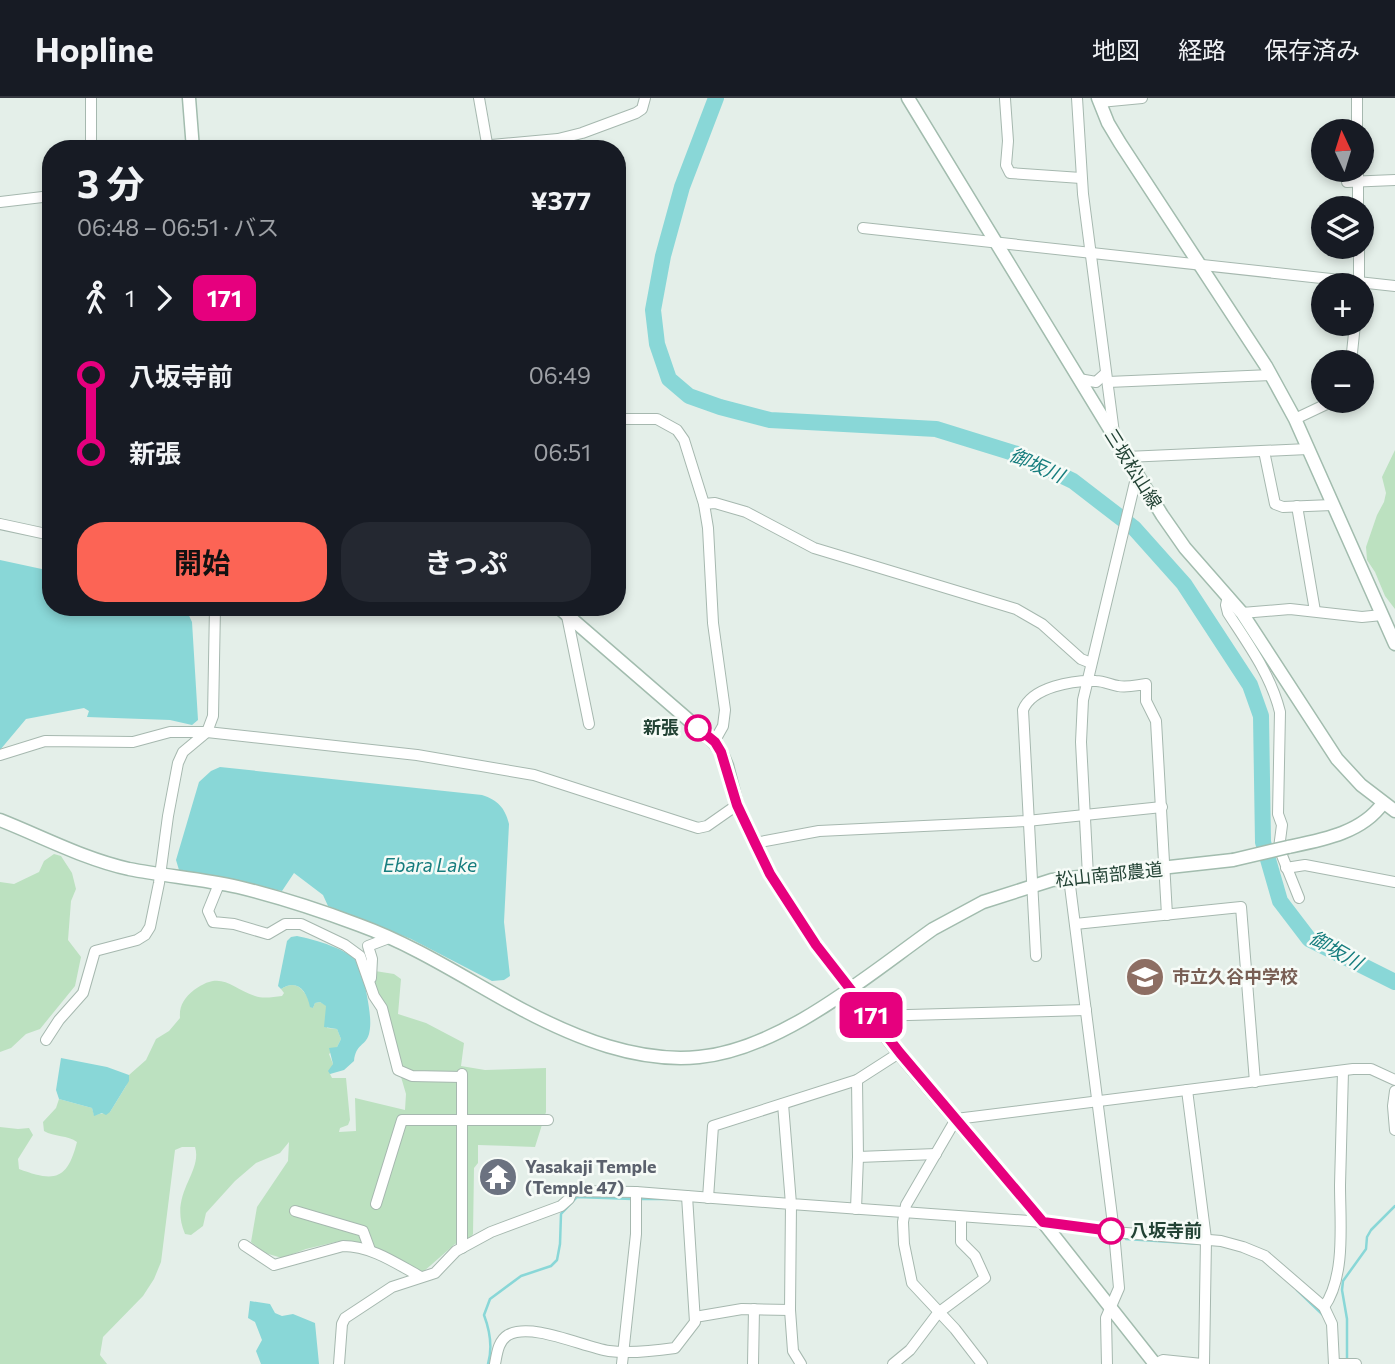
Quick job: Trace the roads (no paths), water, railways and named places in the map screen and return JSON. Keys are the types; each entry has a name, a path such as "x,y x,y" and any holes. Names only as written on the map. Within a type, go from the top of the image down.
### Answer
{"main road":[{"path":"189,98 192,140"},
{"name":"三坂松山線","path":"908,98 1115,440 1185,548 1241,612 1337,759 1382,803 1395,811"},
{"path":"1099,100 1120,143 1202,266 1271,375 1295,419 1395,644"},
{"path":"571,616 715,742 727,766 737,805 770,874 816,945 900,1053 1043,1222 1155,1364"},
{"name":"松山南部農道","path":"0,820 94,859 128,869 219,884 288,900 362,926 439,962 573,1034 643,1055 698,1057 722,1053 794,1024 956,914 983,902 1032,885 1069,878 1233,860 1334,836 1362,823 1382,803"}],"street":[{"path":"91,98 91,140"},
{"path":"479,98 487,140"},
{"path":"548,140 582,133 636,113 642,109 645,98"},
{"path":"1077,98 1081,178 1115,440"},
{"path":"1099,100 1142,98"},
{"path":"1357,98 1357,119"},
{"path":"1005,99 1009,141 1006,165 1010,173 1081,178"},
{"path":"1374,181 1395,180"},
{"path":"1353,182 1356,196"},
{"path":"0,202 42,197"},
{"path":"863,228 1311,278"},
{"path":"1374,285 1395,286"},
{"path":"1078,379 1096,382 1107,377 1271,375"},
{"path":"1295,419 1311,411"},
{"path":"626,419 657,419 677,430 684,440 704,504 708,528 713,623 725,710 723,726 715,742"},
{"path":"1126,457 1308,449"},
{"path":"1264,451 1275,504 1332,505"},
{"path":"1088,876 1080,742 1087,682 1137,474"},
{"path":"704,504 715,503 746,512 814,548 1016,609 1042,624 1081,659 1091,663"},
{"path":"1297,506 1315,611"},
{"path":"0,524 42,533"},
{"path":"1228,596 1228,613 1271,683 1280,712 1278,803 1282,825 1279,848 1299,898"},
{"path":"1241,612 1282,608 1362,617 1382,615"},
{"path":"46,1040 59,1020 83,993 95,951 137,940 145,935 150,927 178,762 183,752 207,732 213,716 215,616"},
{"path":"565,616 589,724"},
{"path":"1036,956 1023,710 1035,693 1045,689 1100,681 1122,687 1146,684 1146,701 1156,721 1167,915"},
{"path":"0,755 45,741 133,742 170,732 207,732 417,755 534,775 698,828 707,826 737,805"},
{"path":"755,843 819,831 1027,821 1162,807"},
{"path":"1286,868 1305,865 1395,882"},
{"path":"1069,878 1119,1288 1106,1318 1107,1364"},
{"path":"219,884 208,911 213,922 233,924 268,934 285,925 301,925 354,950 365,964 374,996 382,1008 398,1070 412,1076 462,1075 461,1248"},
{"path":"1075,924 1241,907 1255,1082"},
{"path":"371,986 372,960 368,946 390,938"},
{"path":"872,1016 1086,1010"},
{"path":"708,1198 713,1126 857,1080 900,1053"},
{"path":"982,1364 955,1329 912,1283 904,1244 904,1212 956,1119 1343,1071 1371,1069 1395,1080"},
{"path":"1324,1307 1334,1283 1341,1245 1343,1071"},
{"path":"856,1209 857,1080"},
{"path":"1155,1364 1163,1360 1203,1364 1206,1240 1187,1090"},
{"path":"1395,1091 1395,1130"},
{"path":"783,1104 791,1204 790,1310 793,1351 801,1364"},
{"path":"376,1204 402,1120 548,1120"},
{"path":"858,1157 936,1154"},
{"path":"339,1364 342,1324 345,1318 392,1287 435,1273 461,1248 491,1232 561,1206 569,1199 572,1191 636,1192 1043,1222 1232,1244 1265,1256 1324,1307 1332,1324 1336,1364 1356,1364"},
{"path":"622,1364 636,1234 636,1192"},
{"path":"495,1364 505,1337 521,1332 544,1334 590,1347 624,1352 675,1348 695,1322 687,1196"},
{"path":"295,1211 363,1231 370,1250"},
{"path":"894,1364 910,1350 938,1313 985,1278 975,1256 961,1242 961,1217"},
{"path":"244,1245 274,1265 343,1246 354,1246 370,1250 421,1277"},
{"path":"695,1317 754,1309 790,1310"},
{"path":"753,1364 754,1309"}],"water":[{"path":"0,560 42,569 42,616 189,616 192,622 198,720 192,725 170,720 87,717 89,711 84,708 26,719 0,750"},
{"name":"Ebara Lake","path":"220,767 482,795 497,802 509,824 504,922 510,976 504,980 492,981 411,939 328,906 323,895 294,873 282,891 179,870 176,860 199,782"},
{"path":"297,936 322,942 349,954 361,968 369,1005 370,1030 354,1061 344,1070 330,1074 328,1071 333,1064 329,1048 337,1047 341,1039 337,1029 324,1027 326,1006 320,1002 315,1003 313,1008 310,1007 304,991 300,988 292,985 281,989 278,986 287,941"},
{"path":"61,1058 107,1067 129,1075 129,1081 110,1112 94,1116 92,1108 59,1099 56,1090"},
{"path":"250,1301 270,1304 275,1313 282,1316 293,1314 315,1323 319,1364 261,1364 256,1351 262,1340 255,1322 248,1318"}],"waterway":[{"name":"御坂川","path":"716,98 682,187 663,256 653,310 657,344 669,379 689,396 770,420 936,429 1017,454 1073,481 1134,528 1184,584 1250,685 1261,716 1263,842 1280,901 1309,939 1395,982"},
{"path":"488,1364 490,1339 484,1315 490,1299 521,1276 551,1266 557,1260 561,1214 577,1197 632,1199"},
{"path":"640,1199 668,1199"},
{"path":"1347,1361 1343,1281 1366,1249 1371,1230 1395,1206"},
{"path":"1126,1239 1202,1244"},
{"path":"1297,1290 1323,1315"}],"place":[{"name":"新張","path":"698,728"},
{"name":"市立久谷中学校","path":"1145,977"},
{"name":"Yasakaji Temple (Temple 47)","path":"498,1177"},
{"name":"八坂寺前","path":"1111,1231"}]}
